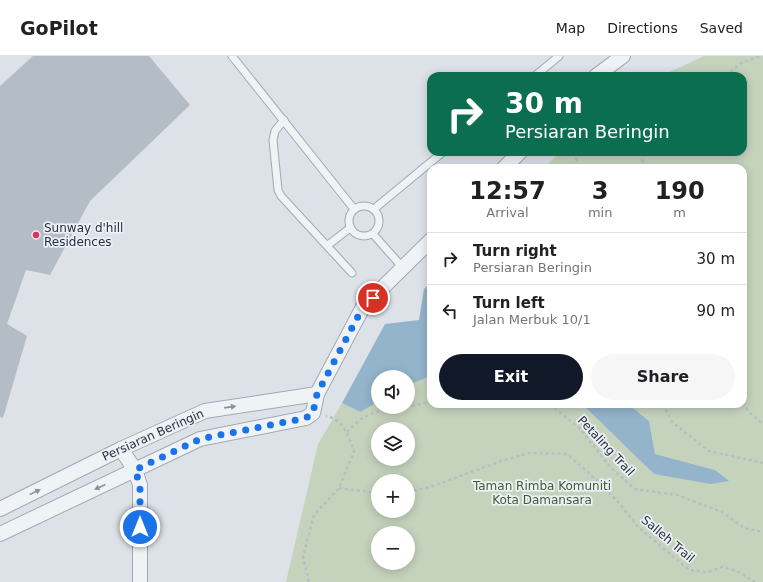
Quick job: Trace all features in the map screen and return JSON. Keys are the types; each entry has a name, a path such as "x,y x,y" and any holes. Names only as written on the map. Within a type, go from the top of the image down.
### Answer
{"street":[{"path":"601,72 623,56"},
{"path":"508,164 516,156"},
{"path":"313,413 317,394 363,307 427,244"},
{"name":"Persiaran Beringin","path":"0,509 121,449 205,411 317,394"},
{"name":"Persiaran Beringin","path":"0,534 200,439 306,418 313,413"},
{"path":"121,449 135,470 140,485 140,582"}],"lane":[{"path":"232,56 354,209"},
{"path":"540,72 559,56"},
{"path":"284,120 275,131 273,140 278,190 281,196 328,245 352,273"},
{"path":"428,164 438,156"},
{"path":"374,209 427,165"},
{"path":"364,205 374,209 379,217 379,222 373,234 363,236 358,235 350,228 348,218 354,209 364,205"},
{"path":"328,245 350,228"},
{"path":"373,234 403,268"}],"path":[{"path":"731,72 741,63 761,56"},
{"path":"347,432 360,419 383,410 418,406 427,403"},
{"name":"Petaling Trail","path":"555,408 580,429 611,468 635,489 677,495 722,512 744,528 763,532"},
{"path":"665,408 672,422 709,451 763,463"},
{"path":"746,408 763,424"},
{"path":"308,582 303,557 314,514 339,488 354,452 347,432 335,418 313,413"},
{"name":"Salleh Trail","path":"415,490 430,487 502,461 530,453 567,454 600,483 620,504 638,527 689,570 708,572 722,567 737,571 754,582"},
{"path":"339,488 371,492"}],"green space":[{"name":"Taman Rimba Komuniti Kota Damansara","path":"704,56 763,56 763,582 286,582 318,444 342,403 360,412 371,406 371,414 415,414 415,382 427,378 427,408 586,408 654,474 728,481 715,470 655,454 649,421 633,408 747,408 747,164 548,164 556,156 747,156 747,72 670,72"}],"water":[{"path":"427,286 427,378 415,382 415,370 371,370 371,406 360,412 342,403 385,324 419,320 424,289"},
{"path":"586,408 633,408 649,421 655,454 715,470 729,481 711,484 654,474"}],"building":[{"name":"Sunway d'hill Residences","path":"33,56 149,56 190,105 90,201 50,275 26,270 7,324 27,336 3,418 0,417 0,86"}],"place":[{"name":"Sunway d'hill Residences","path":"36,235"}],"route":[{"path":"140,527 140,485 135,470 200,439 306,418 313,413 317,394 363,307 373,298"}]}
